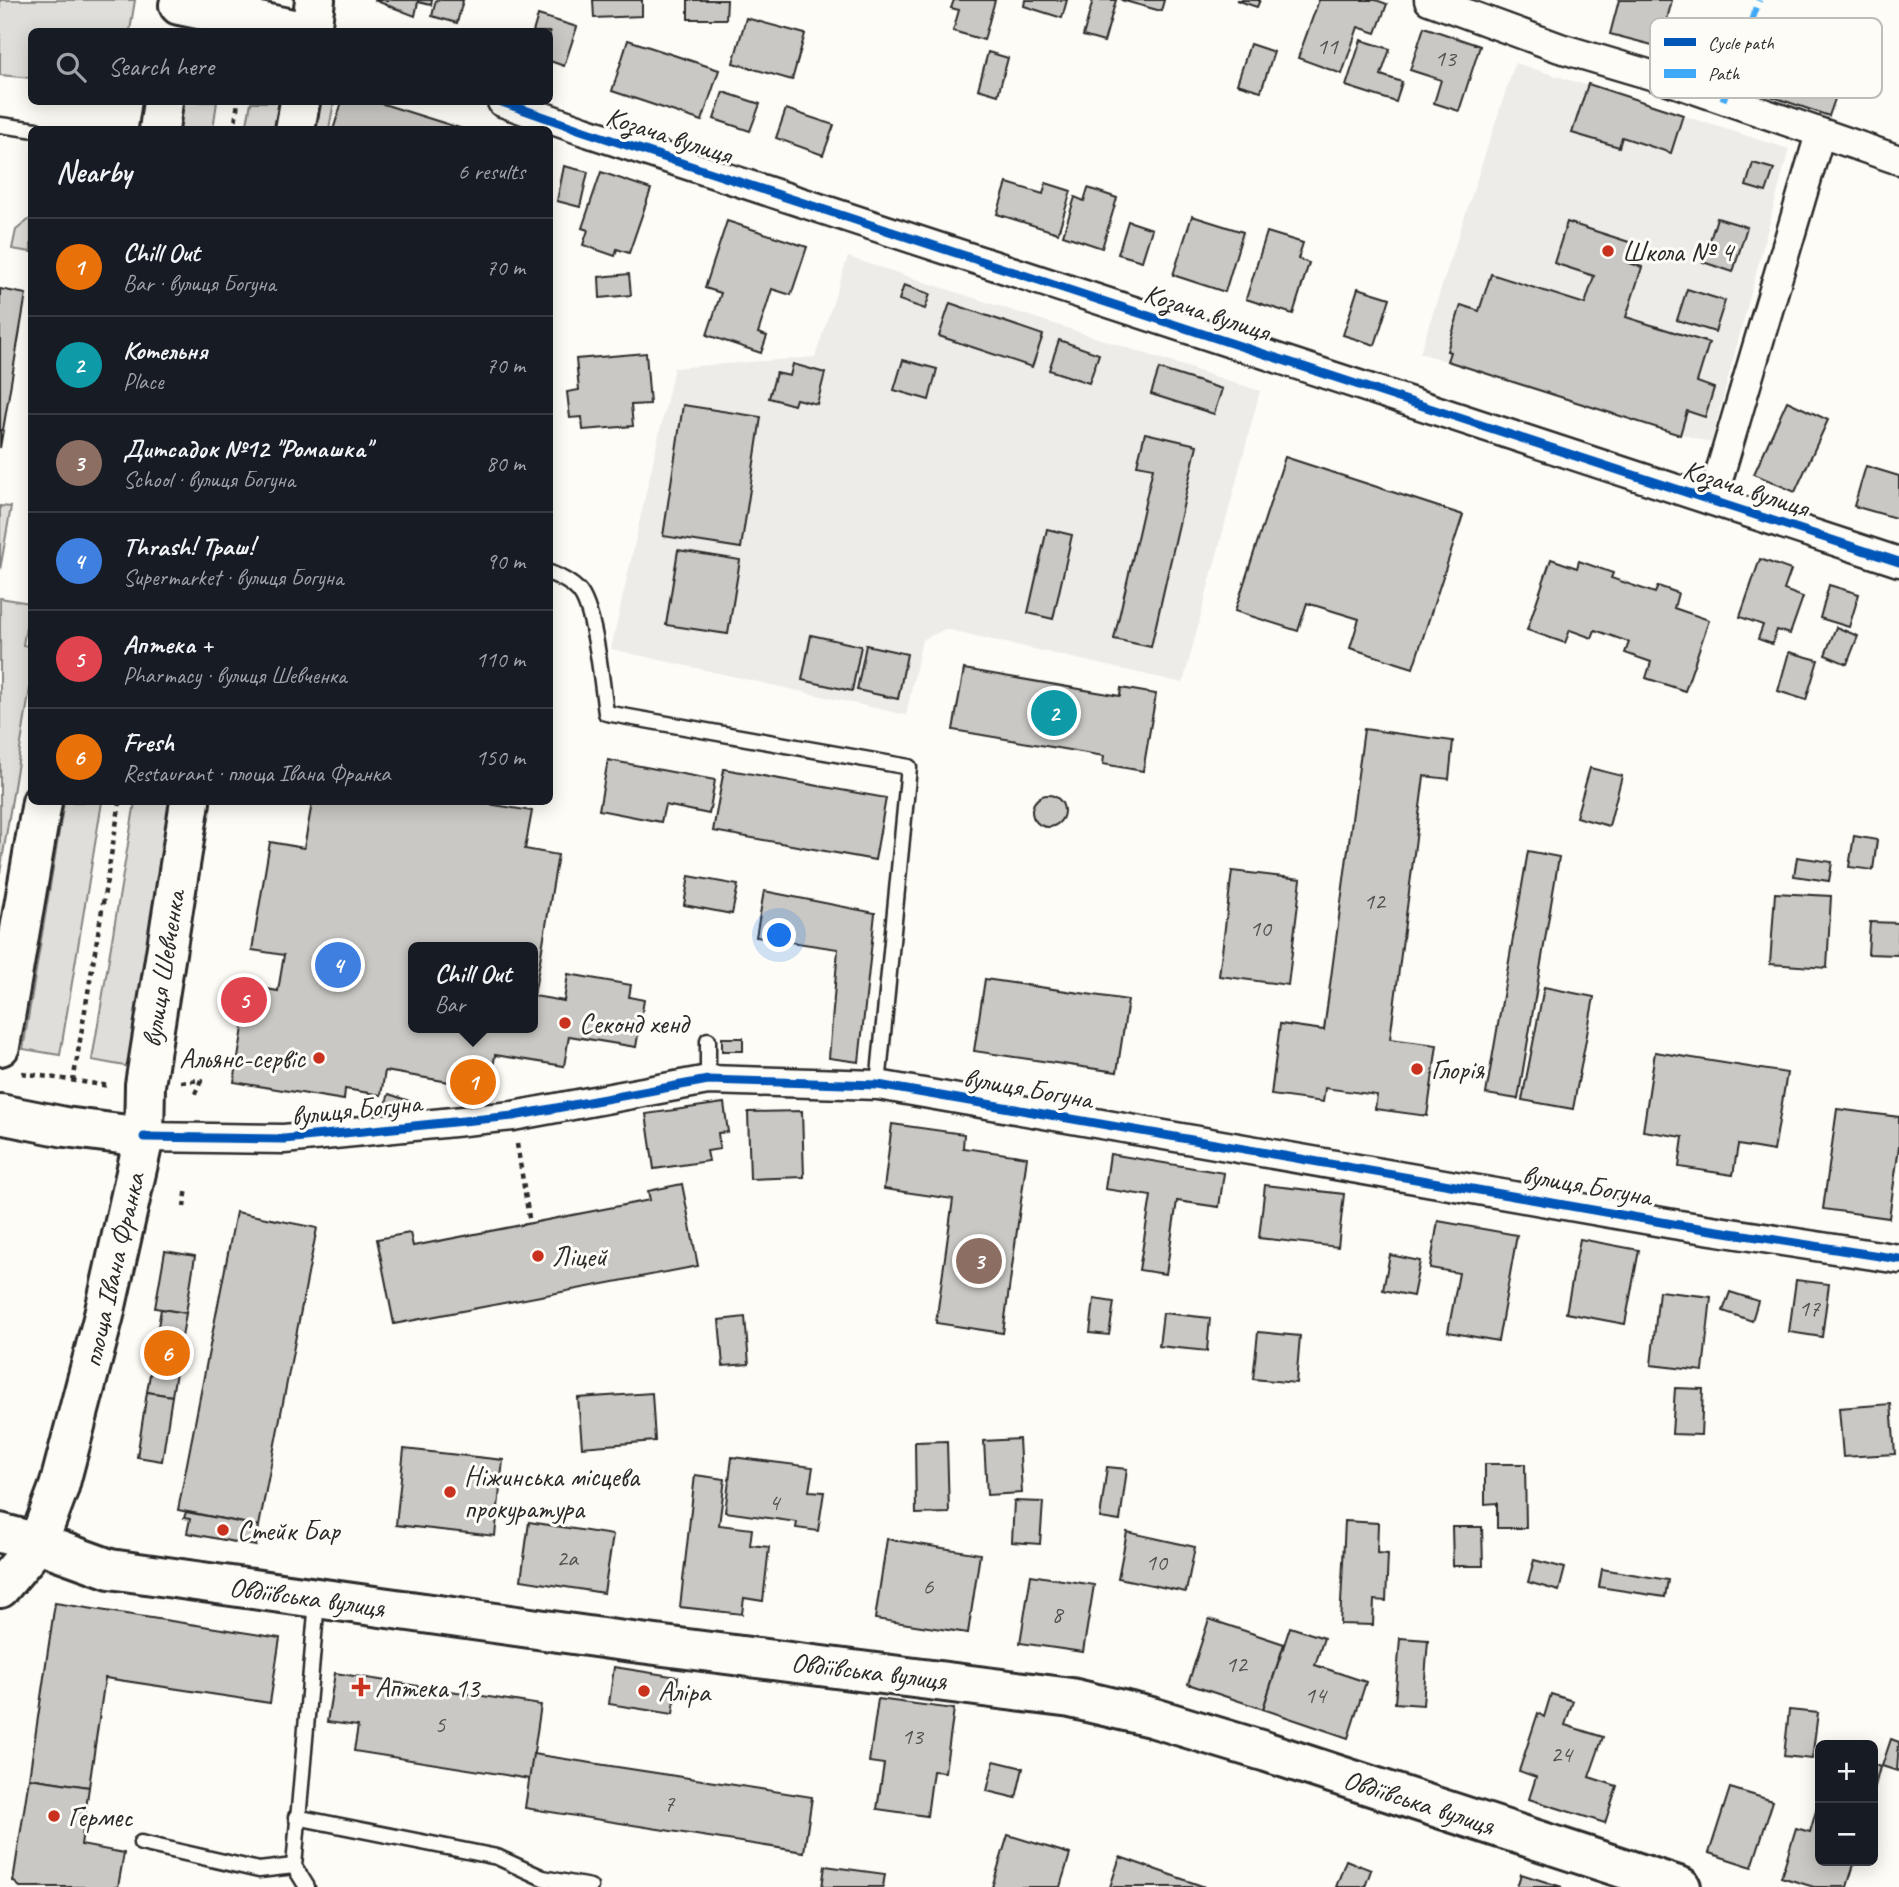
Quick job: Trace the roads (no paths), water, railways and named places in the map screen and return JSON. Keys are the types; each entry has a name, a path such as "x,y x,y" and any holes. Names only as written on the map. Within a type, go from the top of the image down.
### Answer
{"main road":[{"path":"310,28 314,0"},
{"path":"178,12 283,28"},
{"path":"160,126 163,105"},
{"path":"296,126 299,105"},
{"path":"11,1060 43,805"},
{"name":"вулиця Шевченка","path":"144,1137 145,1085 190,805"},
{"name":"площа Івана Франка","path":"0,1114 65,1127 144,1137 104,1315 58,1487 38,1543 0,1588"},
{"path":"0,1533 38,1543"},
{"name":"Овдіївська вулиця","path":"38,1543 110,1569 317,1599 1070,1698 1151,1717 1254,1748 1681,1887"}],"street":[{"path":"1429,0 1560,48 1650,75"},
{"path":"1719,98 1899,160"},
{"name":"Козача вулиця","path":"510,105 1899,562"},
{"path":"1712,500 1820,134"},
{"name":"вулиця Богуна","path":"144,1137 285,1139 513,1116 708,1080 878,1085 1673,1224 1899,1259"}],"lane":[{"path":"0,125 28,129"},
{"path":"553,574 579,590 589,607 606,712 909,767 878,1085"},
{"path":"708,1040 708,1080"},
{"path":"307,1887 293,1866 317,1599"},
{"path":"296,1817 497,1857 543,1878 590,1887"},
{"path":"141,1843 259,1870 293,1866"}],"place":[{"name":"Школа № 4","path":"1608,251"},
{"name":"Котельня","path":"1054,713"},
{"name":"Thrash! Траш!","path":"338,965"},
{"name":"Аптека +","path":"244,1000"},
{"name":"Секонд хенд","path":"565,1023"},
{"name":"Альянс-сервіс","path":"319,1058"},
{"name":"Глорія","path":"1417,1069"},
{"name":"Chill Out","path":"473,1082"},
{"name":"Ліцей","path":"538,1256"},
{"name":"Дитсадок №12 \"Ромашка\"","path":"979,1261"},
{"name":"Fresh","path":"167,1353"},
{"name":"Ніжинська місцева прокуратура","path":"450,1492"},
{"name":"Стейк Бар","path":"223,1530"},
{"name":"Аптека 13","path":"361,1687"},
{"name":"Аліра","path":"644,1691"},
{"name":"Гермес","path":"54,1816"}]}
